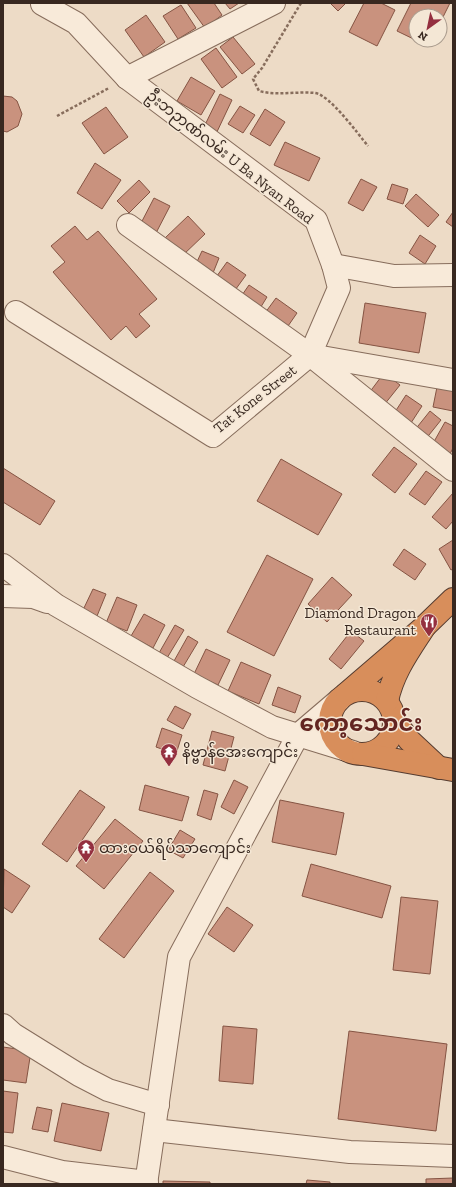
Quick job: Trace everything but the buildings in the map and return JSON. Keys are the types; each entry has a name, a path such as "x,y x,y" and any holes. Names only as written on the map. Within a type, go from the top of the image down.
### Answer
{"highway":[{"path":"446,769 358,753 340,744 331,730 330,719 332,709 343,696 453,600"},
{"path":"358,753 373,752 382,747 389,740 393,730 389,689 401,661 425,626"},
{"path":"343,696 358,690 369,690 379,694 409,740 446,769"}],"street":[{"path":"127,78 274,3"},
{"name":"ဦးဘဉာဏ်လမ်း U Ba Nyan Road","path":"42,4 76,24 127,78 316,220 333,265 339,288 310,355"},
{"path":"128,225 310,355 453,470"},
{"path":"333,265 394,276 453,275"},
{"name":"Tat Kone Street","path":"16,312 213,436 310,355 453,380"},
{"path":"3,565 56,604 197,687 272,726 358,753"},
{"path":"3,596 33,597 56,604"},
{"path":"3,1157 62,1172 146,1183 179,957 298,735 343,696"},
{"path":"3,1025 13,1034 79,1075 108,1090 158,1105"},
{"path":"154,1130 350,1152 453,1156"}],"path":[{"path":"301,3 262,68 253,79 259,91 269,94 317,93 340,111 368,146"},
{"path":"57,116 127,78"}],"place":[{"name":"Diamond Dragon Restaurant","path":"429,637"},
{"name":"နိဗ္ဗာန်အေးကျောင်း","path":"169,767"},
{"name":"ထားဝယ်ရိပ်သာကျောင်း","path":"86,863"}],"district":[{"name":"ကော့သောင်း","path":"361,723"}]}
